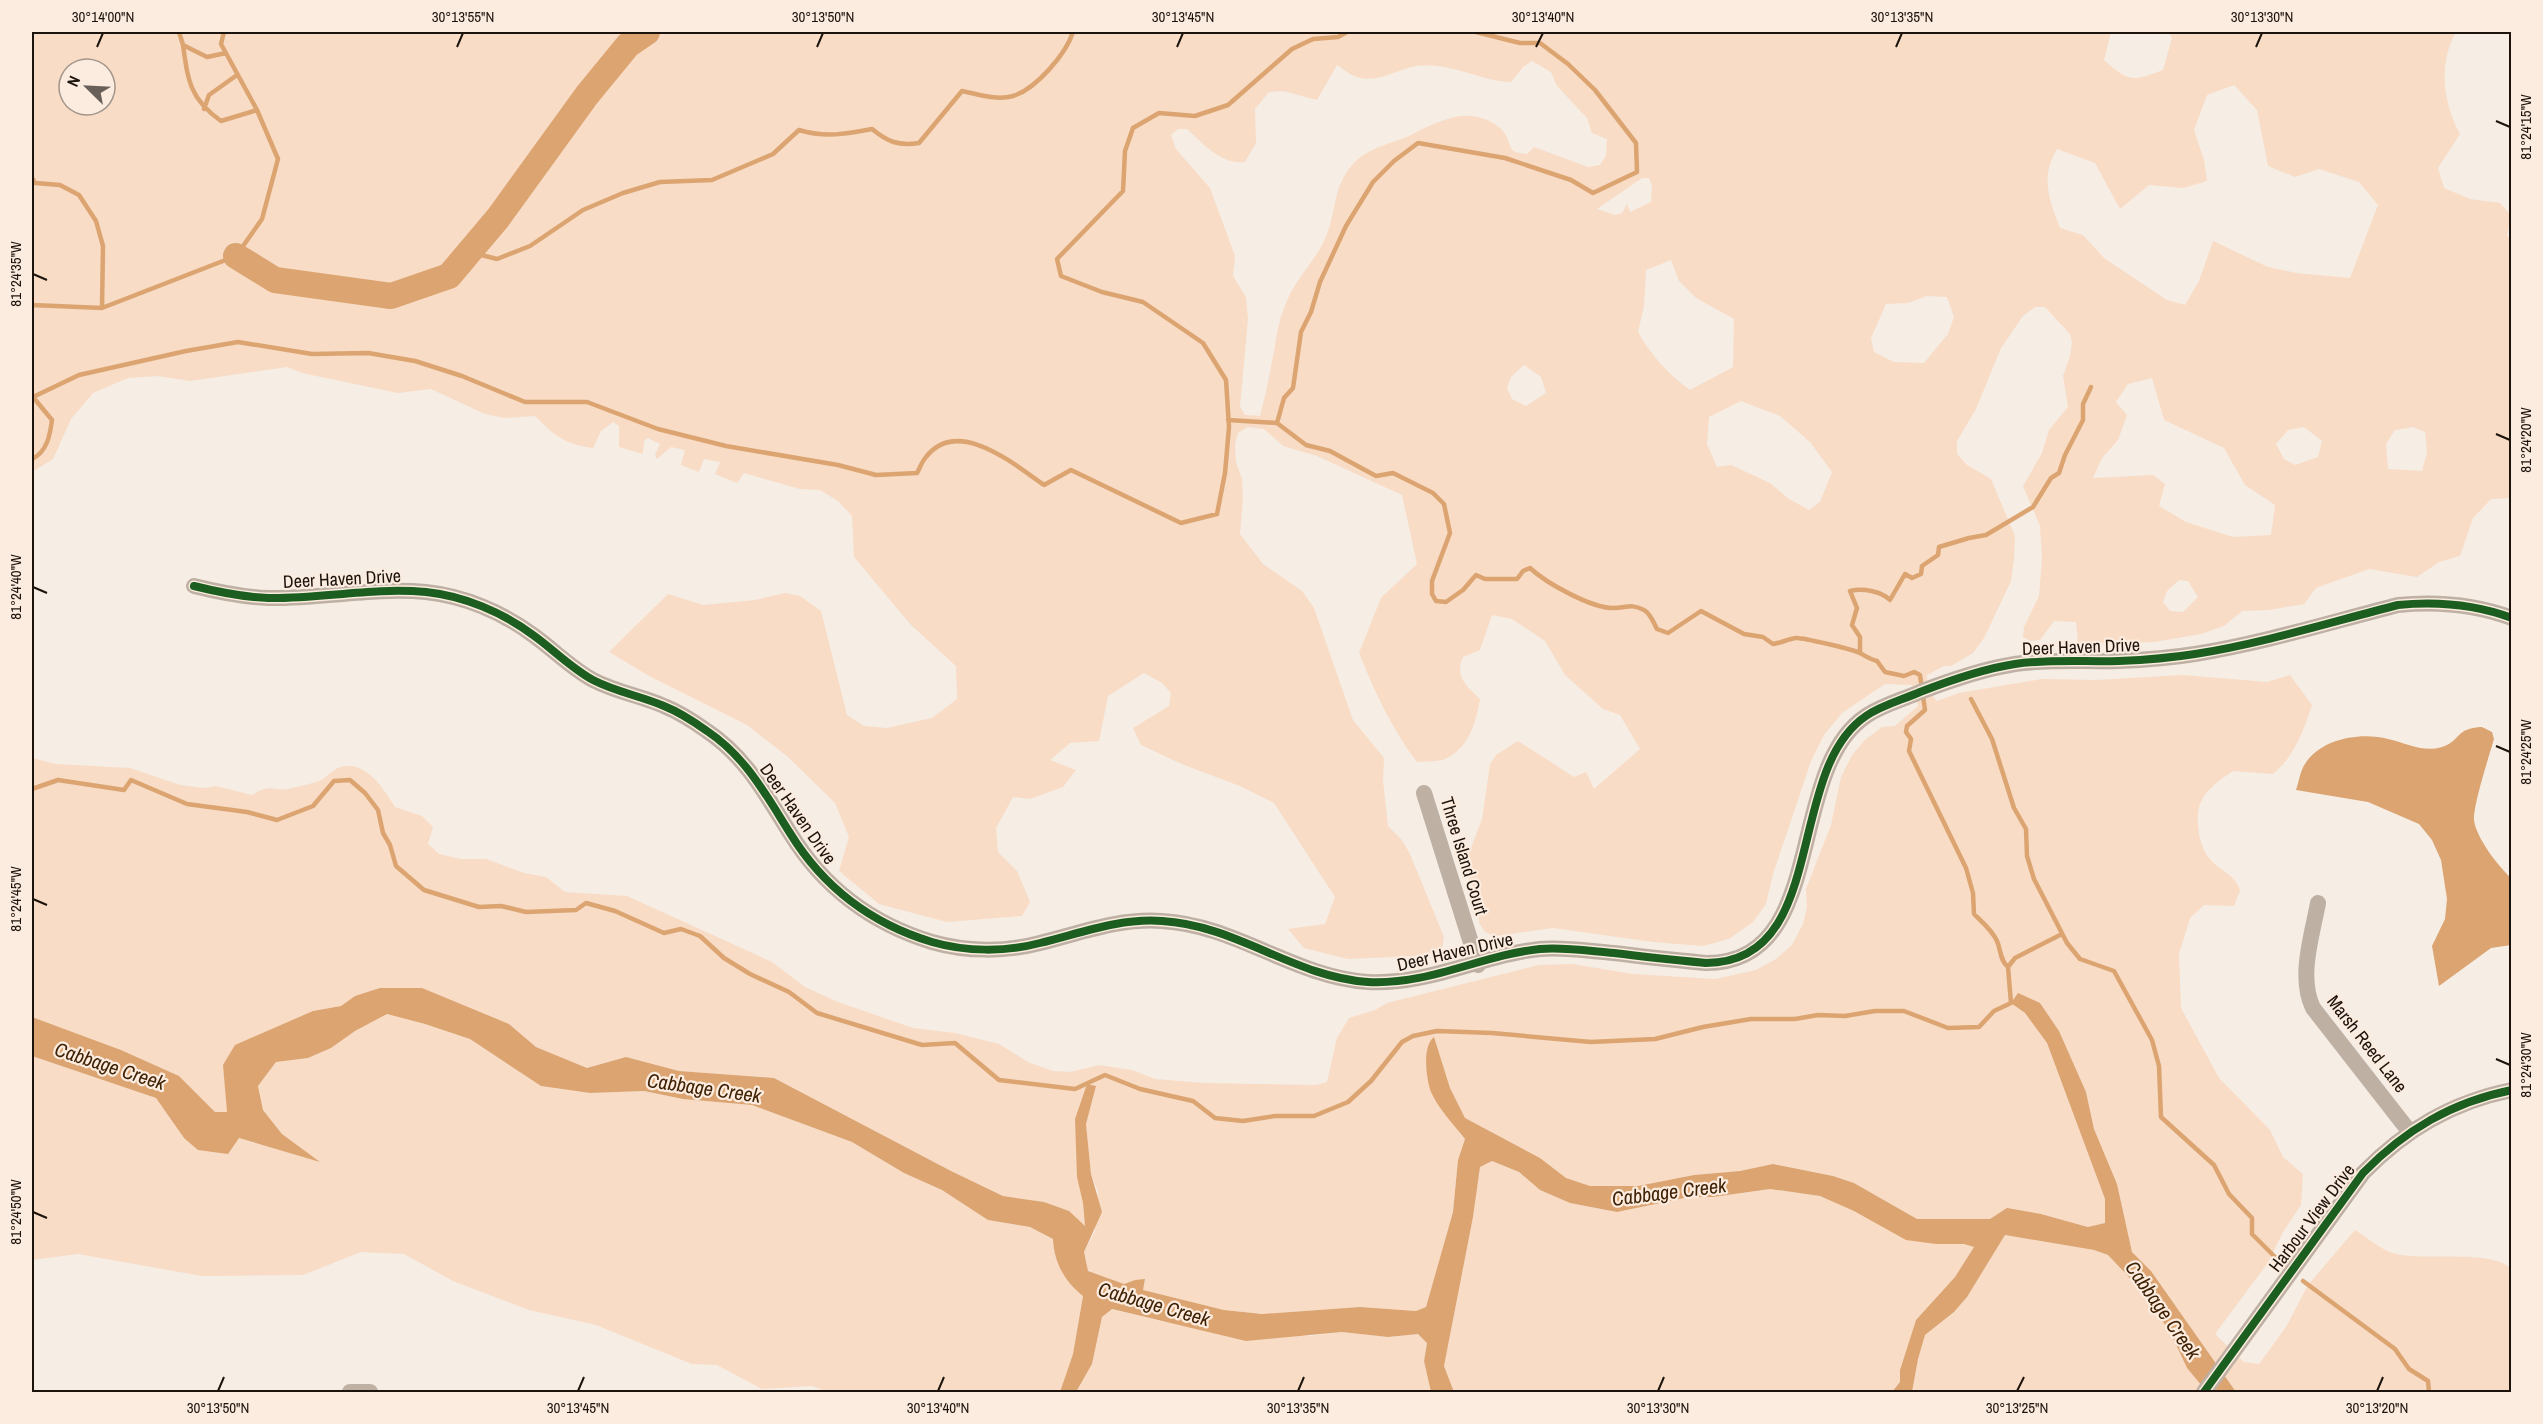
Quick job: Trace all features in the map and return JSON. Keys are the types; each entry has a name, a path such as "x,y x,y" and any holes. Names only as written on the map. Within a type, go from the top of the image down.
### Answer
{"street":[{"name":"Deer Haven Drive","path":"194,586 229,594 266,598 406,591 458,598 484,607 532,634 571,666 593,680 662,705 687,717 714,735 749,768 768,794 796,843 827,881 854,903 890,926 939,944 988,950 1012,948 1037,944 1114,923 1162,921 1211,929 1300,967 1336,978 1390,982 1423,978 1538,950 1566,948 1716,963 1737,959 1756,949 1771,935 1783,917 1823,783 1839,744 1853,726 1878,709 1977,672 2016,664 2055,660 2120,661 2196,654 2398,605 2434,602 2470,606 2511,618"},
{"name":"Three Island Court","path":"1424,793 1478,964"},
{"name":"Marsh Reed Lane","path":"2318,903 2307,970 2308,999 2409,1131"},
{"name":"Harbour View Drive","path":"2204,1392 2363,1173 2380,1155 2409,1131 2459,1105 2511,1089"},
{"path":"351,1392 370,1392"}],"shaded area":[{"path":"32,32 2111,32 2104,60 2119,73 2137,78 2163,70 2172,38 2169,32 2456,32 2447,57 2445,83 2450,109 2460,134 2438,168 2444,188 2470,199 2500,203 2511,215 2507,236 2512,239 2511,498 2491,499 2473,518 2460,556 2439,562 2417,577 2369,569 2316,588 2304,604 2269,610 2242,611 2224,626 2201,634 2154,642 2078,644 2076,622 2054,621 2040,640 2031,641 2023,637 2024,627 2039,596 2042,558 2040,526 2023,486 2042,453 2049,430 2068,407 2063,376 2072,343 2070,334 2045,307 2035,307 2023,316 2001,348 1976,409 1957,441 1957,454 1967,465 1991,479 2015,536 2011,581 1984,638 1973,653 1951,666 1944,666 1927,675 1927,679 1928,686 1937,701 1959,693 2042,679 2097,680 2182,675 2267,682 2290,675 2312,705 2302,733 2287,760 2273,774 2233,771 2209,790 2200,804 2198,824 2203,847 2213,862 2235,880 2240,891 2234,906 2204,905 2190,918 2179,954 2181,1008 2219,1078 2270,1130 2283,1157 2303,1174 2301,1205 2283,1232 2267,1264 2215,1334 2244,1362 2259,1364 2286,1327 2308,1285 2355,1230 2380,1247 2396,1254 2472,1257 2500,1262 2511,1268 2511,1392 2236,1392 2151,1271 2132,1252 2117,1184 2094,1129 2086,1092 2059,1031 2040,1003 2011,1003 2025,1013 2047,1043 2105,1199 2106,1223 2089,1227 2041,1214 1990,1219 1917,1219 1854,1183 1833,1176 1773,1164 1740,1171 1694,1175 1638,1186 1590,1186 1566,1178 1540,1158 1465,1118 1450,1088 1434,1038 1448,1117 1465,1139 1458,1160 1453,1212 1426,1307 1416,1311 1360,1307 1262,1314 1224,1310 1143,1290 1145,1280 1135,1280 1124,1284 1088,1271 1084,1252 1095,1231 1098,1192 1091,1174 1086,1124 1096,1086 1088,1084 1075,1119 1085,1226 1044,1202 1003,1196 774,1078 679,1071 626,1057 587,1068 536,1047 509,1024 355,996 341,1006 313,1011 226,1094 227,1112 215,1112 179,1076 121,1050 32,1017 32,758 56,764 130,768 180,785 204,788 216,786 252,795 269,788 286,789 309,784 322,780 338,768 357,767 379,784 395,807 422,816 433,827 428,844 439,854 461,859 486,859 524,873 546,877 565,892 627,896 772,962 805,987 838,1002 913,1028 955,1033 999,1044 1028,1062 1053,1071 1070,1072 1099,1065 1132,1070 1155,1079 1204,1083 1316,1085 1327,1082 1337,1038 1349,1018 1375,1010 1387,1003 1539,965 1572,964 1633,974 1715,979 1756,970 1776,959 1792,945 1803,924 1807,907 1806,889 1831,825 1841,777 1852,755 1865,740 1882,727 1895,726 1918,706 1912,685 1885,684 1842,713 1824,735 1811,761 1773,874 1766,904 1753,922 1729,939 1703,946 1653,942 1553,928 1496,936 1485,932 1479,923 1479,909 1473,896 1474,887 1463,869 1482,819 1490,764 1496,755 1518,741 1574,777 1586,772 1594,789 1640,749 1620,715 1603,709 1565,675 1545,641 1512,619 1492,615 1480,650 1463,657 1461,664 1463,681 1480,699 1466,742 1445,759 1417,762 1384,709 1359,653 1381,598 1417,564 1402,495 1317,456 1283,446 1264,429 1248,427 1238,433 1235,445 1236,462 1242,479 1240,534 1263,564 1302,591 1314,608 1353,720 1384,758 1383,781 1388,826 1402,840 1410,854 1444,937 1442,951 1418,956 1348,959 1304,948 1288,929 1325,924 1335,897 1274,803 1240,786 1184,765 1141,745 1133,728 1169,706 1171,693 1162,683 1144,673 1108,696 1099,741 1070,743 1050,760 1076,770 1063,787 1030,799 1013,797 996,828 998,852 1017,871 1030,902 1022,916 947,922 879,904 839,871 849,837 835,803 788,757 747,725 651,677 609,652 668,594 703,605 755,600 785,593 800,596 821,611 847,715 864,726 887,728 932,718 957,699 956,666 911,625 854,557 852,516 838,501 820,490 800,489 744,473 737,483 715,474 720,462 704,459 699,472 681,465 685,450 671,447 657,459 655,455 660,444 648,438 644,441 643,454 619,447 619,426 613,422 601,431 593,448 561,438 535,416 504,418 485,414 431,389 398,393 302,373 287,367 190,381 158,376 128,378 93,393 71,419 53,459 32,472","holes":["1532,61 1551,72 1557,86 1587,118 1592,133 1607,139 1606,156 1600,165 1588,167 1534,147 1527,154 1517,152 1512,150 1501,128 1487,120 1472,116 1440,121 1367,153 1354,163 1342,180 1323,243 1291,292 1284,309 1260,416 1245,415 1240,407 1248,319 1246,297 1233,276 1235,256 1210,188 1176,149 1171,135 1178,129 1187,129 1206,147 1221,157 1245,162 1256,143 1255,109 1269,92 1283,91 1317,100 1337,65 1352,75 1364,79 1428,65 1511,82 1523,67","2234,85 2257,110 2268,166 2295,177 2319,169 2359,182 2378,205 2350,278 2296,273 2268,267 2213,241 2199,281 2185,305 2167,300 2104,258 2083,235 2060,228 2048,188 2049,169 2057,149 2095,163 2120,209 2149,185 2183,188 2207,181 2204,160 2194,130 2207,95","1642,178 1649,178 1652,185 1651,202 1630,212 1627,204 1622,213 1615,215 1597,209","1671,260 1679,281 1696,298 1734,319 1733,367 1690,390 1661,364 1638,332 1644,306 1646,270","1927,296 1947,297 1954,317 1948,334 1924,363 1894,362 1874,352 1871,338 1886,304 1908,303","1524,365 1541,377 1546,393 1526,406 1512,399 1507,388 1511,377","2152,378 2164,420 2224,448 2245,485 2275,505 2271,535 2233,537 2186,522 2159,506 2165,484 2153,475 2093,478 2102,458 2118,440 2127,415 2116,402 2128,384","1741,401 1780,416 1810,442 1832,472 1820,502 1809,510 1789,499 1770,483 1731,465 1717,467 1707,444 1709,417","2304,427 2322,441 2318,457 2295,465 2284,459 2276,444 2288,430","2413,427 2425,432 2427,452 2422,471 2388,469 2386,444 2395,430","2179,580 2188,581 2198,597 2183,612 2170,611 2163,602 2167,591"]},
{"path":"387,1014 470,1039 541,1086 590,1093 644,1091 683,1099 752,1105 852,1142 904,1173 942,1190 988,1220 1030,1227 1053,1239 1062,1270 1071,1284 1083,1295 1073,1354 1060,1392 828,1392 812,1386 762,1389 717,1365 692,1364 596,1325 529,1310 453,1281 404,1254 361,1252 303,1275 202,1276 78,1254 32,1260 32,1056 156,1098 184,1138 238,1138 318,1161 282,1134 263,1110 258,1086 276,1062 308,1058 331,1048 355,1031"},
{"path":"1492,1161 1519,1172 1540,1190 1570,1203 1617,1212 1689,1197 1713,1197 1770,1189 1820,1196 1936,1244 1964,1244 1974,1247 1955,1277 1916,1320 1900,1370 1900,1382 1892,1392 1454,1392 1444,1366 1473,1217 1480,1167"},
{"path":"2005,1235 2094,1250 2108,1255 2144,1293 2171,1334 2187,1368 2207,1392 1912,1392 1925,1335 1954,1312 1967,1297"},
{"path":"1111,1309 1160,1321 1310,1336 1342,1332 1388,1337 1418,1334 1427,1343 1424,1361 1431,1392 1076,1392 1092,1364 1102,1317"}],"water":[{"path":"2482,727 2492,732 2494,739 2474,820 2483,843 2511,878 2511,945 2491,948 2439,986 2432,946 2445,919 2447,899 2441,860 2432,840 2419,824 2368,802 2296,790 2305,764 2312,755 2331,743 2366,736 2435,749 2448,744 2462,732"},
{"name":"Cabbage Creek","path":"380,988 422,988 509,1024 536,1047 587,1068 626,1057 679,1071 774,1078 1003,1196 1044,1202 1069,1211 1085,1226 1077,1177 1075,1119 1087,1084 1096,1086 1086,1124 1091,1174 1102,1212 1084,1252 1088,1271 1124,1284 1145,1279 1143,1290 1224,1310 1262,1314 1360,1307 1416,1311 1426,1307 1453,1212 1458,1160 1465,1139 1431,1092 1426,1055 1430,1041 1434,1037 1450,1088 1465,1118 1540,1158 1566,1178 1590,1186 1638,1186 1694,1175 1740,1171 1773,1164 1833,1176 1854,1183 1917,1219 1990,1219 2007,1208 2041,1214 2088,1227 2105,1223 2105,1199 2047,1043 2025,1013 2011,1003 2018,993 2040,1003 2059,1031 2086,1092 2094,1129 2117,1184 2132,1252 2151,1271 2236,1392 2207,1392 2187,1368 2171,1334 2144,1293 2108,1255 2094,1250 2005,1235 1967,1297 1954,1312 1925,1335 1912,1392 1892,1392 1900,1382 1900,1370 1916,1320 1955,1277 1974,1247 1964,1244 1936,1244 1906,1240 1854,1211 1820,1196 1770,1189 1713,1197 1689,1197 1617,1212 1570,1203 1540,1190 1519,1172 1492,1161 1480,1167 1473,1217 1444,1366 1454,1392 1431,1392 1424,1361 1427,1343 1418,1334 1388,1337 1342,1332 1246,1341 1112,1309 1102,1317 1092,1364 1076,1392 1060,1392 1073,1354 1083,1296 1070,1284 1061,1270 1055,1256 1053,1239 1030,1227 988,1220 942,1190 904,1173 852,1142 752,1105 683,1099 644,1091 590,1093 541,1086 470,1039 387,1014 355,1031 331,1048 308,1058 276,1062 258,1086 263,1110 282,1134 320,1162 239,1138 228,1154 198,1150 184,1138 156,1098 32,1056 32,1017 121,1050 179,1076 215,1112 227,1112 223,1065 235,1045 313,1011 341,1006 355,996"}],"waterway":[{"path":"179,32 183,45 207,57 226,53"},
{"path":"32,305 102,308 236,256 262,219 278,159 257,110 221,44 224,32"},
{"path":"236,256 275,280 391,296 449,276 498,218 587,95 628,45 647,32"},
{"path":"470,252 497,259 530,246 583,210 623,193 660,182 712,180 773,154 799,130 827,135 872,129 894,142 919,143 962,91 1000,98 1013,96 1031,86 1057,60 1073,32"},
{"path":"32,459 44,448 52,420 33,397 79,375 238,342 312,354 368,353 415,361 462,376 525,402 587,402 658,429 726,446 838,465 876,475 917,473 925,459 939,446 954,441 970,443 986,448 1018,466 1044,485 1071,470 1181,523 1217,514 1225,473 1229,427 1226,380 1203,343 1143,302 1102,292 1061,276 1057,259 1123,191 1125,151 1133,128 1159,113 1195,116 1228,105 1292,49 1313,39 1338,37 1347,32"},
{"path":"32,789 58,780 124,790 131,780 187,804 247,812 277,820 313,806 334,781 350,780 365,793 378,810 383,833 390,845 396,866 424,890 479,907 501,906 526,912 576,910 586,903 615,911 664,933 681,929 700,936 724,958 750,974 789,992 817,1013 922,1045 955,1043 999,1080 1075,1089 1105,1075 1140,1089 1193,1101 1215,1118 1243,1121 1275,1116 1314,1116 1348,1102 1371,1081 1402,1042 1413,1036 1437,1031 1492,1033 1591,1042 1655,1039 1703,1027 1751,1019 1795,1019 1818,1015 1845,1016 1875,1011 1904,1011 1948,1028 1979,1027 1994,1011 2011,1003 2008,967 2002,959 1995,937 1974,914 1973,893 1966,868 1909,751 1911,739 1906,732 1907,726 1925,710 1920,675 1914,672 1904,676 1885,672 1877,661 1860,653 1817,642 1796,638 1773,644 1763,637 1744,634 1701,611 1668,633 1657,629 1644,610 1632,606 1613,608 1593,604 1557,587 1530,568 1523,571 1517,579 1485,579 1476,575 1463,590 1446,602 1436,601 1432,594 1432,581 1450,533 1444,504 1433,493 1393,473 1376,476 1330,451 1306,445 1277,423 1284,398 1293,388 1301,332 1311,312 1320,282 1346,226 1373,182 1394,161 1418,143 1505,158 1571,180 1593,193 1637,172 1636,143 1595,90 1568,64 1540,43 1520,43 1476,32"},
{"path":"183,45 192,88 211,113 221,121 257,110"},
{"path":"204,109 209,95 237,75"},
{"path":"32,178 35,183 60,185 79,195 96,221 103,246 102,308"},
{"path":"1860,653 1860,637 1852,625 1857,608 1850,591 1871,591 1882,594 1890,600 1905,574 1912,578 1921,574 1922,566 1938,555 1939,547 1986,535 2033,507 2051,478 2059,473 2065,455 2083,420 2083,404 2091,387"},
{"path":"1228,420 1277,423"},
{"path":"1971,699 1992,739 2014,808 2026,829 2027,856 2034,879 2067,943 2080,959 2114,971 2152,1040 2159,1066 2161,1117 2214,1165 2229,1194 2252,1218 2252,1234 2279,1261"},
{"path":"2008,967 2015,958 2062,934"},
{"path":"2303,1281 2395,1349 2409,1369 2428,1381 2429,1392"}],"cycle path":[{"path":"194,586 249,597 268,598 386,591 426,592 454,597 496,612 533,635 593,680 670,708 721,741 754,777 803,852 834,886 869,914 889,925 932,942 958,948 986,950 1014,948 1115,924 1162,921 1215,932 1315,971 1368,982 1413,979 1518,952 1540,949 1577,949 1706,963 1745,955 1772,932 1789,899 1824,778 1841,742 1872,712 1967,675 2028,662 2128,661 2195,654 2272,638 2398,605 2427,603 2456,605 2512,618"},
{"path":"2204,1392 2363,1173 2396,1144 2431,1120 2469,1102 2512,1090"}]}
